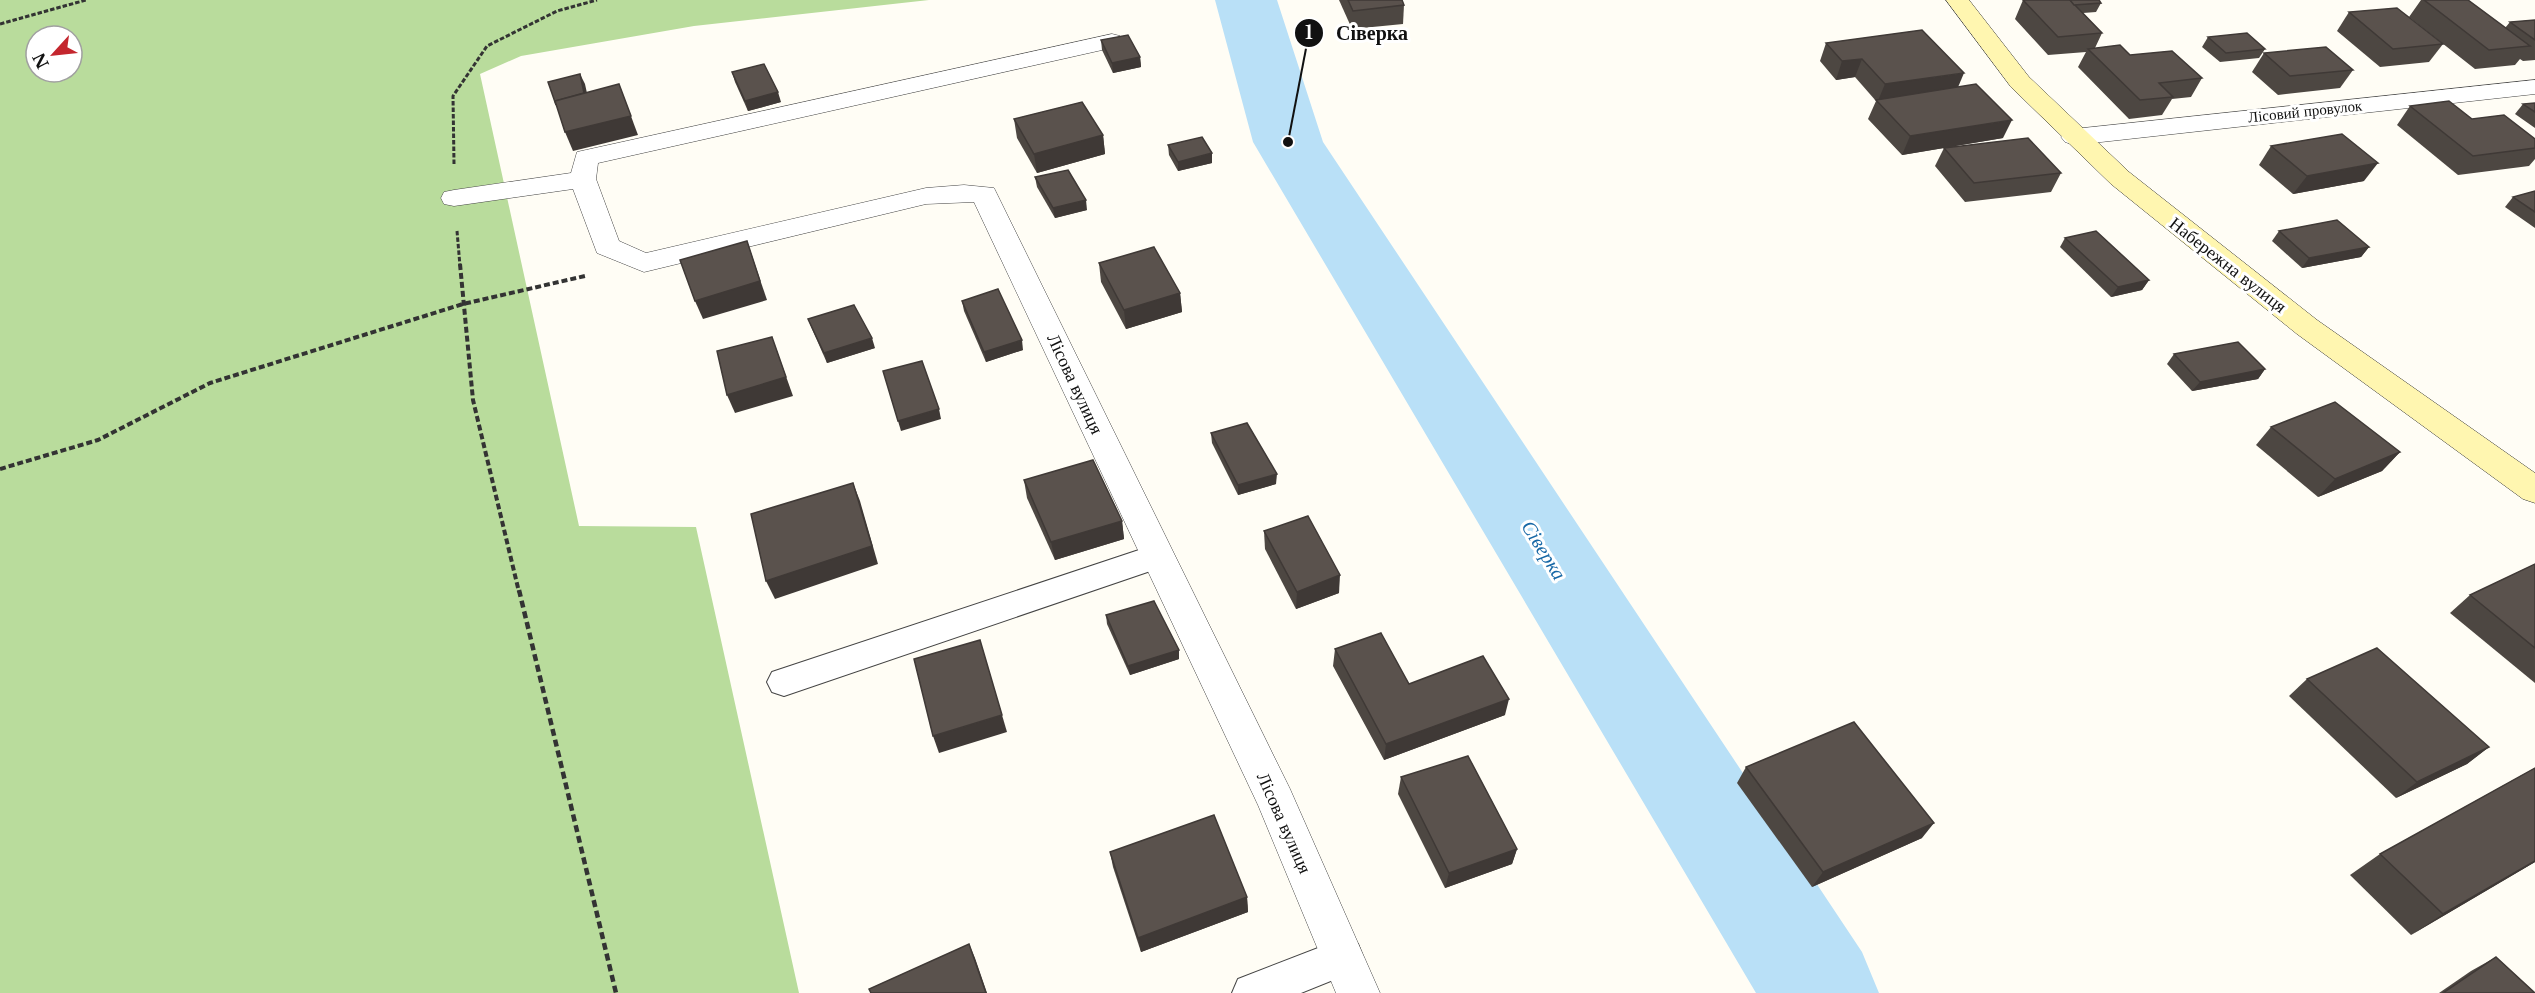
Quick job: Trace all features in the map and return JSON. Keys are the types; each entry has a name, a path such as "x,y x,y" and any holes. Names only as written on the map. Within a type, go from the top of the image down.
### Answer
{"street":[{"name":"Набережна вулиця","path":"1957,0 2020,82 2074,136 2174,223 2307,327 2535,490"},
{"path":"644,263 607,247 583,179 586,158 1112,41"},
{"name":"Лісовий провулок","path":"2074,136 2535,87"},
{"path":"454,198 583,179"},
{"name":"Лісова вулиця","path":"644,263 926,196 963,192 984,194 1276,802 1358,993"}],"lane":[{"path":"784,682 1157,556"},
{"path":"1252,993 1344,957"}],"path":[{"path":"0,24 86,0"},
{"path":"597,0 557,11 487,46 453,96 454,198 473,400 616,993"},
{"path":"0,469 98,440 210,382 463,304 644,263"}],"green space":[{"path":"0,0 929,0 694,26 521,56 480,74 579,526 696,527 799,993 0,993"}],"building":[{"path":"1348,0 1402,0 1404,5 1353,11"},
{"path":"2023,0 2070,0 2102,33 2058,37"},
{"path":"2070,0 2099,0 2101,3 2074,5"},
{"path":"2424,0 2468,0 2530,46 2489,50"},
{"path":"2397,8 2443,44 2393,49 2349,12"},
{"path":"2535,20 2535,40 2510,22"},
{"path":"1922,30 1964,73 1885,84 1862,59 1842,61 1826,43"},
{"path":"2247,33 2265,49 2226,53 2208,37"},
{"path":"1128,35 1140,57 1112,63 1101,40"},
{"path":"2120,45 2130,55 2172,51 2202,78 2159,83 2173,97 2140,100 2088,49"},
{"path":"2326,47 2353,70 2290,76 2264,53"},
{"path":"764,64 778,92 745,101 732,72"},
{"path":"580,74 584,93 555,101 556,105 548,82"},
{"path":"619,84 631,116 565,132 555,101"},
{"path":"1976,84 2012,120 1910,136 1876,100"},
{"path":"2449,101 2472,119 2504,115 2535,139 2535,148 2473,156 2410,106"},
{"path":"1082,102 1103,135 1034,154 1014,119"},
{"path":"2535,103 2535,112 2523,104"},
{"path":"2342,134 2378,163 2307,176 2271,146"},
{"path":"1202,137 1212,153 1178,162 1168,145"},
{"path":"2028,138 2061,173 1974,183 1944,148"},
{"path":"1068,170 1086,200 1053,208 1035,177"},
{"path":"2535,191 2535,212 2513,197"},
{"path":"2337,220 2369,247 2309,258 2279,231"},
{"path":"2096,231 2149,280 2118,287 2065,238"},
{"path":"747,241 760,281 695,301 680,260"},
{"path":"1154,247 1180,293 1124,310 1099,263"},
{"path":"998,289 1022,340 984,352 962,301"},
{"path":"854,305 872,338 824,353 808,319"},
{"path":"772,337 786,377 727,395 717,351"},
{"path":"2238,342 2265,369 2200,382 2174,354"},
{"path":"922,361 939,409 898,421 883,371"},
{"path":"2335,402 2400,452 2335,479 2271,427"},
{"path":"1247,423 1277,474 1238,485 1211,433"},
{"path":"1093,460 1122,521 1051,542 1024,480"},
{"path":"853,483 872,546 766,581 751,514"},
{"path":"1308,516 1340,575 1297,592 1264,531"},
{"path":"2535,564 2535,648 2470,595"},
{"path":"1154,601 1179,650 1128,666 1106,615"},
{"path":"1381,633 1409,684 1483,656 1509,699 1386,744 1335,649"},
{"path":"980,640 1002,715 933,736 914,659"},
{"path":"2377,648 2489,747 2417,782 2307,679"},
{"path":"1854,722 1934,823 1823,872 1746,767"},
{"path":"1468,756 1517,849 1449,873 1401,777"},
{"path":"2535,768 2535,861 2443,914 2380,854"},
{"path":"1214,815 1247,897 1138,938 1110,852"},
{"path":"969,944 986,993 871,993 869,989"},
{"path":"2496,957 2535,993 2443,993"}],"waterway":[{"name":"Сіверка","path":"1246,0 1288,142 1821,993"}],"place":[{"name":"Сіверка","path":"1288,142"}]}
